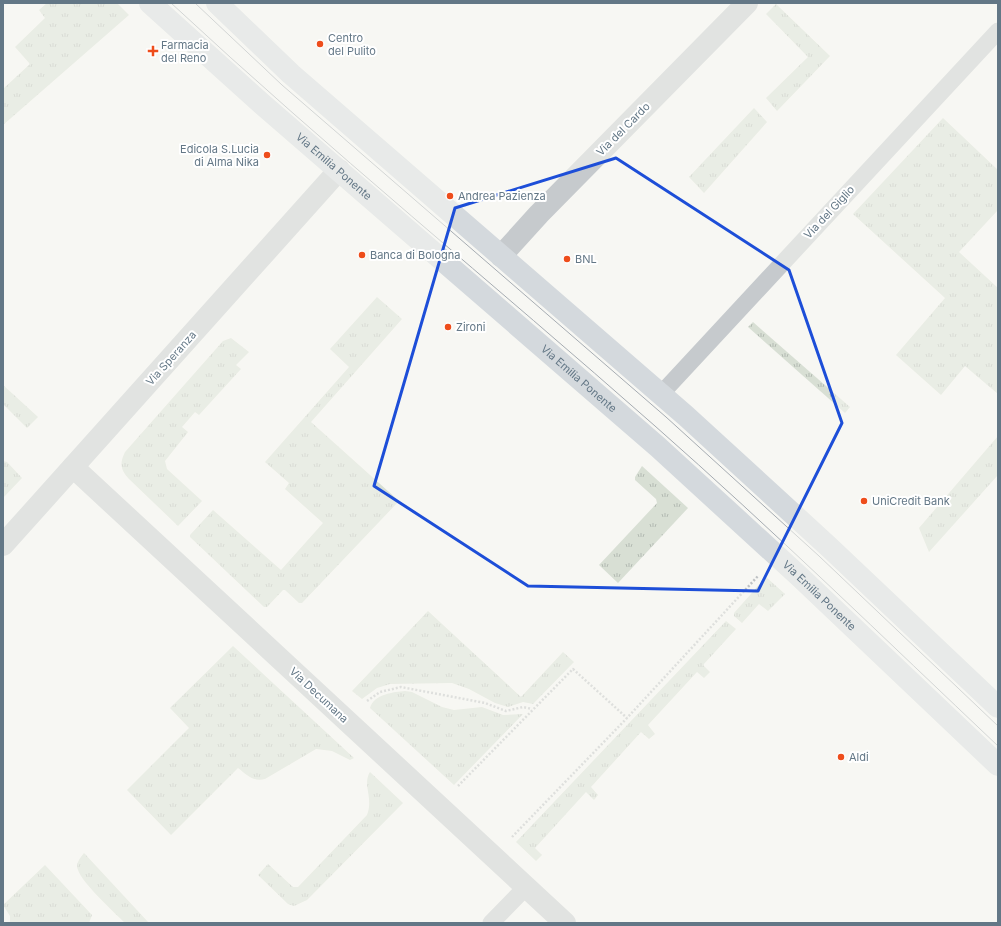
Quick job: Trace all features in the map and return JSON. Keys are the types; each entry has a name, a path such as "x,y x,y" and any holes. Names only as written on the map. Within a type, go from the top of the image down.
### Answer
{"main road":[{"name":"Via Emilia Ponente","path":"150,3 256,99 658,447 800,577 998,765"},
{"path":"217,3 291,74 661,394 829,547 998,707"}],"street":[{"name":"Via del Cardo","path":"501,256 539,214 747,3"},
{"name":"Via Speranza","path":"3,545 339,170"},
{"name":"Via Decumana","path":"73,467 564,923"}],"lane":[{"name":"Via del Giglio","path":"661,394 998,31"},
{"path":"491,923 526,887"}],"path":[{"path":"510,839 626,718 761,572"},
{"path":"454,790 573,669 626,718"},
{"path":"362,705 380,692 401,687 485,703 506,710 523,707 532,709"}],"highlighted area":[{"path":"616,158 789,270 842,423 758,591 528,586 374,486 455,208"}],"green space":[{"path":"47,3 117,3 129,15 3,125 3,89 30,64 15,47 45,18 39,10"},
{"path":"776,4 830,56 777,111 766,98 808,57 766,14"},
{"path":"754,108 767,122 704,193 689,177"},
{"path":"943,118 998,170 998,210 959,252 998,288 998,394 965,366 941,395 896,355 945,298 853,214"},
{"path":"377,297 402,319 311,422 399,501 302,603 299,603 285,590 283,590 267,607 264,607 190,537 190,535 213,510 281,570 323,523 285,489 289,483 265,462 349,367 330,349"},
{"path":"753,322 850,407 845,413 748,327"},
{"path":"231,338 249,352 236,365 241,369 199,415 195,412 182,427 188,432 165,461 167,469 202,501 178,526 129,479 124,473 122,460 125,452 223,341"},
{"path":"3,385 38,417 27,428 3,404"},
{"path":"998,436 998,475 929,552 919,528"},
{"path":"3,461 7,462 22,478 3,498"},
{"path":"642,466 688,508 618,583 599,565 657,503 656,499 635,480 635,477"},
{"path":"766,577 785,594 768,611 759,604 742,623 734,616 734,613"},
{"path":"428,611 521,697 563,652 574,662 533,704 523,702 508,707 495,703 469,689 452,683 390,684 377,688 362,699 352,691"},
{"path":"726,621 736,629 703,665 710,672 704,678 697,672 648,725 655,734 649,739 641,732 591,787 598,795 594,800 586,792 535,848 542,855 536,861 516,842"},
{"path":"233,646 354,758 350,760 332,751 316,749 261,780 250,777 238,768 171,835 127,790 189,728 170,708"},
{"path":"405,691 412,692 442,707 454,710 482,707 503,715 523,714 454,785 370,708 372,703 380,697 390,693"},
{"path":"370,772 403,803 307,900 294,906 288,904 258,875 268,864 293,887 298,887 367,815 369,803 367,782"},
{"path":"84,853 149,923 125,923 92,890 85,882 77,868 78,861"},
{"path":"45,865 92,915 89,923 10,923 10,916 3,905"}],"tram line":[{"path":"171,3 290,111 699,465 828,584 998,746"},
{"path":"195,3 282,85 666,417 819,556 998,726"}],"place":[{"name":"Centro del Pulito","path":"320,44"},
{"name":"Farmacia del Reno","path":"153,51"},
{"name":"Edicola S.Lucia di Alma Nika","path":"267,155"},
{"name":"Andrea Pazienza","path":"450,196"},
{"name":"Banca di Bologna","path":"362,255"},
{"name":"BNL","path":"567,259"},
{"name":"Zironi","path":"448,327"},
{"name":"UniCredit Bank","path":"864,501"},
{"name":"Aldi","path":"841,757"}]}
